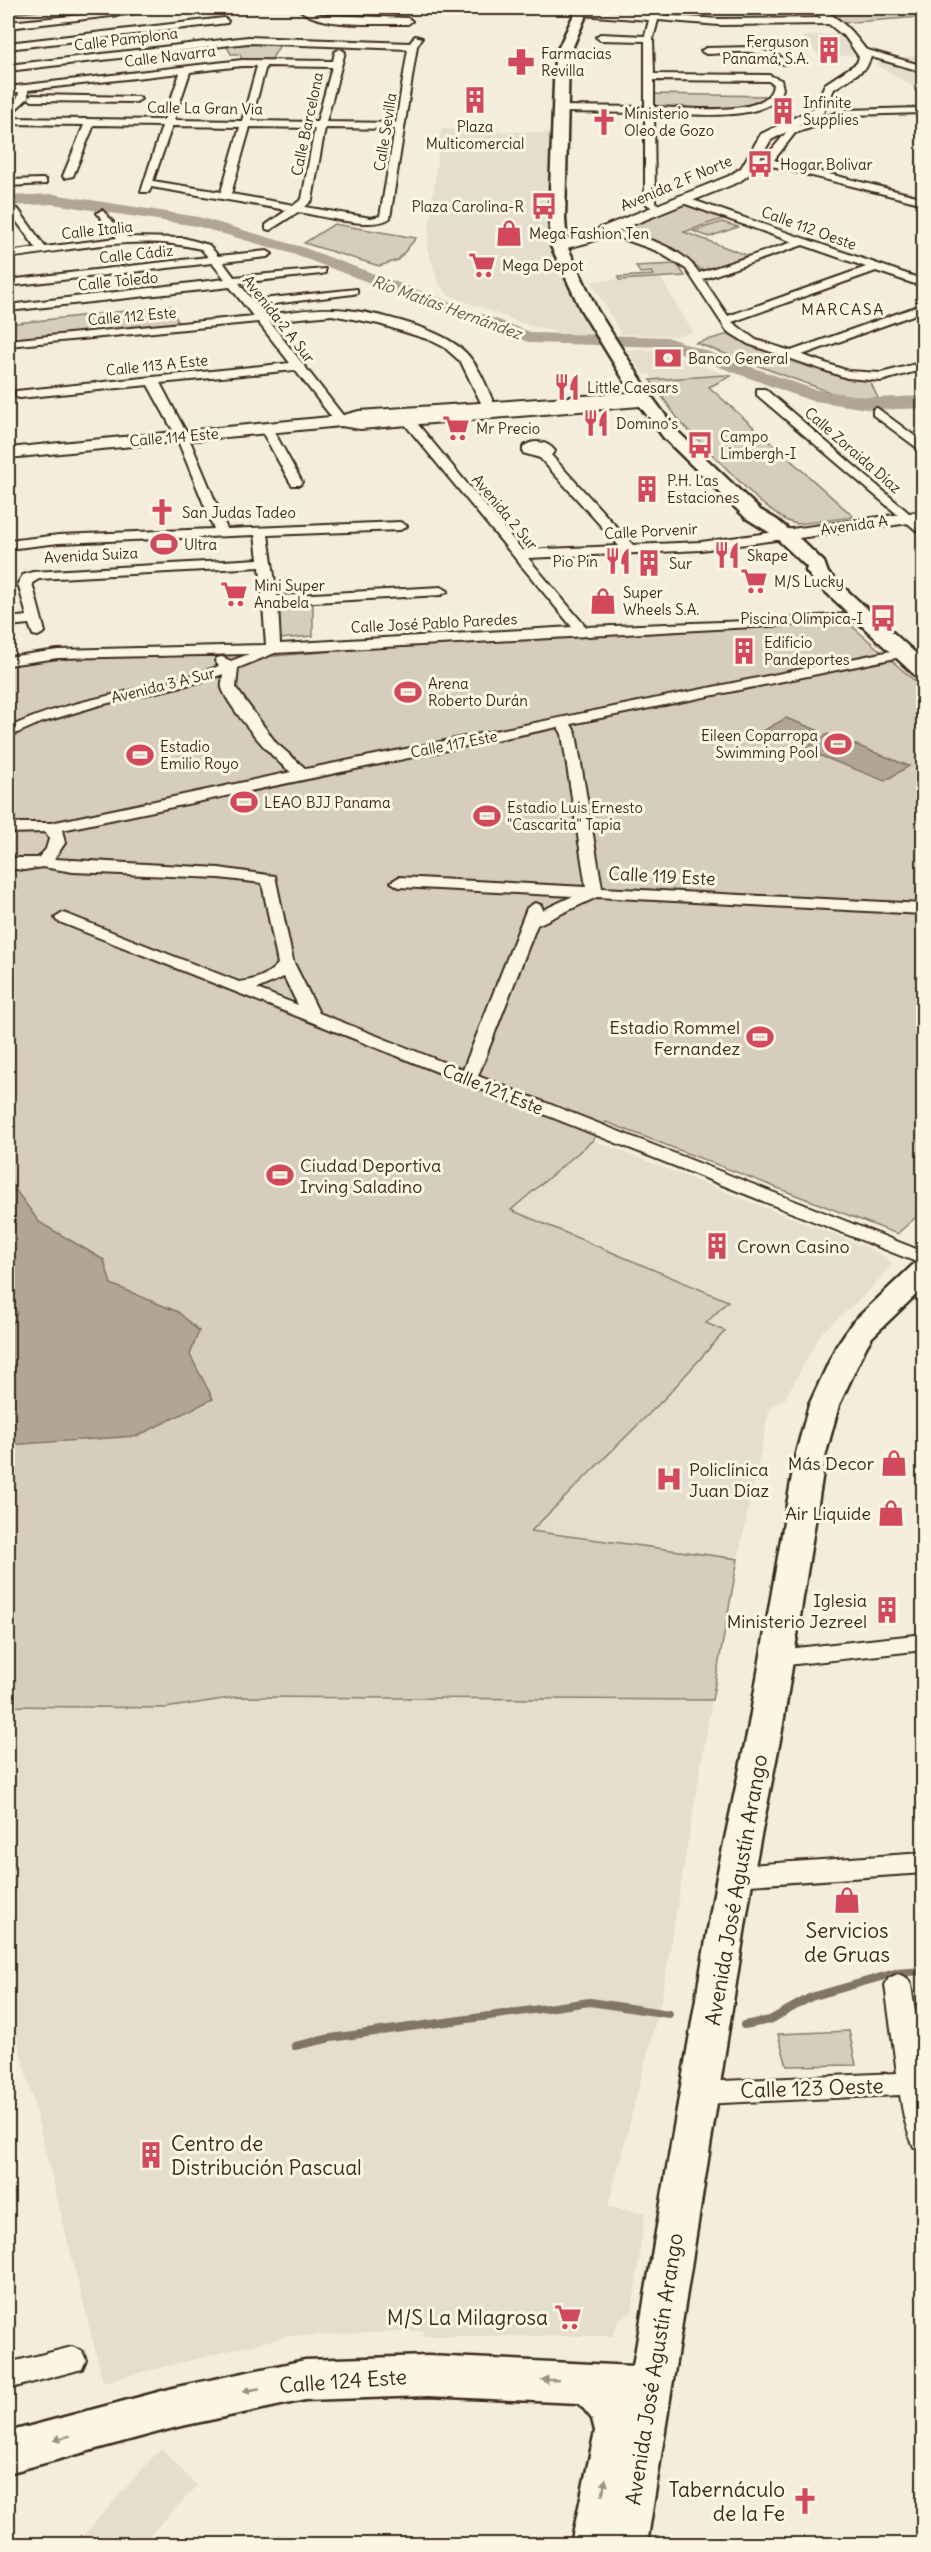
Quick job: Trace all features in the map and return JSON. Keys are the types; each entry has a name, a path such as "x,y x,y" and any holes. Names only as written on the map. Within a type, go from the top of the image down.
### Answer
{"main road":[{"path":"582,10 562,56 557,219 559,246 603,334 645,400 670,434 753,514 752,520 776,536 805,569 816,571 862,617 924,673"},
{"name":"Avenida José Agustín Arango","path":"626,2544 735,1876 778,1658 811,1453 824,1405 842,1363 862,1330 924,1270"},
{"name":"Calle 124 Este","path":"8,2453 177,2407 305,2380 428,2376 587,2382 650,2387"},
{"path":"587,2382 605,2399 613,2413 616,2431 593,2544"}],"street":[{"path":"8,25 176,8"},
{"path":"302,8 318,17 408,21"},
{"path":"392,20 400,8"},
{"path":"814,8 832,21 864,52 924,69"},
{"path":"582,10 654,12 758,22 832,21"},
{"path":"744,11 758,22 760,34"},
{"path":"654,12 649,39 647,110 650,203 659,209"},
{"path":"216,14 236,31"},
{"path":"8,46 236,31 342,43"},
{"name":"Calle Pamplona","path":"8,68 236,31"},
{"path":"600,37 649,39"},
{"name":"Calle Sevilla","path":"299,208 371,221 385,218 415,42 342,43"},
{"name":"Calle Barcelona","path":"299,208 307,200 321,124 342,43"},
{"path":"706,51 760,48 776,60 787,61"},
{"name":"Avenida 2 F Norte","path":"559,246 606,231 742,174 766,137 819,110 829,87 864,62 864,52"},
{"path":"225,196 263,62"},
{"name":"Calle Navarra","path":"8,90 24,93 186,70 263,62 336,63"},
{"path":"186,70 170,123 146,186 299,208"},
{"path":"559,109 744,111 767,103 776,98 779,92 778,82 769,78 649,77"},
{"path":"15,107 24,93 136,99"},
{"path":"768,161 792,131 838,115 865,110 920,111"},
{"path":"8,134 11,121"},
{"name":"Calle La Gran Via","path":"11,121 402,126"},
{"path":"68,176 90,122"},
{"path":"753,160 768,161 924,201"},
{"path":"8,183 42,182"},
{"name":"Calle 112 Oeste","path":"684,200 924,284"},
{"path":"270,227 299,208"},
{"path":"14,211 43,251"},
{"path":"102,213 126,242"},
{"path":"606,231 669,251 690,267 724,321 740,337 831,370 864,376 897,374 924,365"},
{"name":"Calle Italia","path":"8,255 126,242 190,242"},
{"name":"Avenida 2 A Sur","path":"190,242 205,247 230,282 341,421"},
{"path":"695,278 802,242"},
{"name":"Calle Cádiz","path":"8,283 267,254"},
{"path":"724,321 874,268"},
{"name":"Calle Toledo","path":"8,308 321,271"},
{"path":"248,304 353,291"},
{"path":"789,356 924,307"},
{"name":"Calle 112 Este","path":"8,343 332,312 358,315 395,324 448,345 460,353 490,411"},
{"name":"Calle 113 A Este","path":"20,394 296,366"},
{"path":"152,380 182,436 222,532"},
{"name":"Calle Zoraida Díaz","path":"761,392 924,533"},
{"name":"Calle 114 Este","path":"8,453 341,421 360,424 405,417 645,400"},
{"path":"877,412 923,448"},
{"name":"Avenida 2 Sur","path":"405,417 582,631"},
{"path":"266,428 296,482"},
{"path":"543,454 629,549"},
{"name":"Avenida A","path":"776,536 924,516"},
{"path":"8,545 59,539 400,526"},
{"path":"261,531 271,600 273,648"},
{"name":"Calle Porvenir","path":"519,554 722,544 776,536"},
{"name":"Avenida Suiza","path":"8,622 36,626 25,583 28,578 70,571 264,563"},
{"path":"271,600 441,591"},
{"name":"Calle José Pablo Paredes","path":"8,661 58,654 273,648 582,631 748,625 862,617"},
{"name":"Avenida 3 A Sur","path":"8,733 35,720 96,701 204,677 273,648"},
{"path":"211,649 216,657 231,667 229,688 272,749 286,764 303,774"},
{"name":"Calle 117 Este","path":"8,828 32,826 51,828 303,774 901,653"},
{"path":"531,921 595,892 568,734 562,723"},
{"path":"43,862 54,851 58,841 57,834 51,828"},
{"path":"8,863 24,865 43,862 73,867 219,873 268,879 287,965 312,1017"},
{"name":"Calle 119 Este","path":"399,882 924,909"},
{"path":"468,1079 531,921 540,890"},
{"name":"Calle 121 Este","path":"63,918 924,1258"},
{"path":"237,987 262,984 279,976 287,965"},
{"path":"778,1658 924,1642"},
{"path":"735,1876 924,1863"},
{"path":"898,1985 918,2083 917,2120 924,2139"},
{"name":"Calle 123 Oeste","path":"701,2093 918,2083"},
{"path":"8,2376 72,2360"}],"shaded area":[{"path":"822,8 923,8 920,17 842,23"},
{"path":"842,34 858,55 820,57 803,36"},
{"path":"281,43 271,60 243,62 240,54 231,54 226,45"},
{"path":"923,54 923,93 875,63"},
{"path":"652,94 771,96 743,107 699,110 653,108"},
{"path":"441,129 550,133 546,236 595,335 575,336 527,325 448,295 438,282 427,247"},
{"path":"684,204 725,218 684,232 749,256 703,271 674,249 617,230"},
{"path":"722,222 738,227 709,237 693,231"},
{"path":"334,224 416,238 398,260 379,266 304,243"},
{"path":"677,264 685,276 619,280 618,277 653,275 651,272 640,273 636,266"},
{"path":"660,277 693,332 678,336 621,334 591,281"},
{"path":"171,306 179,324 8,340 8,324"},
{"path":"729,334 762,350 815,369 869,379 878,398 860,399 835,394 696,343"},
{"path":"627,350 653,350 674,354 726,375 654,380 650,374 643,374"},
{"path":"731,376 709,387 854,517 797,524 787,521 760,502 681,423 650,380"},
{"path":"276,605 313,605 313,636 280,639"},
{"name":"Ciudad Deportiva Irving Saladino","path":"844,619 923,688 923,1211 897,1234 606,1122 593,1140 511,1210 728,1301 706,1323 725,1331 665,1398 531,1531 738,1559 712,1700 236,1697 165,1708 8,1706 8,665 57,657 194,652 274,656 472,640"},
{"path":"786,718 817,730 794,744 763,731"},
{"path":"828,734 909,766 885,781 803,749"},
{"path":"593,1140 866,1247 887,1258 892,1264 866,1294 821,1333 785,1399 770,1407 738,1559 530,1531 665,1398 724,1332 511,1210"},
{"path":"8,1183 12,1185 39,1222 104,1260 111,1284 178,1312 199,1331 190,1355 213,1399 137,1436 8,1445 8,1324 14,1322 17,1312 9,1306 14,1282 8,1269"},
{"path":"236,1697 712,1700 661,2001 608,2207 645,2213 632,2312 618,2321 613,2336 423,2336 423,2331 288,2336 103,2382 8,2001 8,1706 165,1708"},
{"path":"849,2031 856,2065 787,2066 778,2034"},
{"path":"161,2448 197,2486 141,2544 76,2544"},
{"path":"286,2534 285,2544 141,2544"}],"waterway":[{"path":"8,14 67,8"},
{"name":"Río Matías Hernández","path":"8,201 53,199 109,206 198,222 296,250 531,338 667,342 809,394 873,404 924,402"},
{"path":"744,2025 770,2020 811,1997 895,1973 924,1971"},
{"path":"295,2046 331,2038 590,2002 669,2014"}],"place":[{"name":"Ferguson Panamá, S.A.","path":"829,50"},
{"name":"Farmacias Revilla","path":"521,62"},
{"name":"Plaza Multicomercial","path":"475,100"},
{"name":"Infinite Supplies","path":"783,111"},
{"name":"Ministerio Oleo de Gozo","path":"604,122"},
{"name":"Hogar Bolivar","path":"760,164"},
{"name":"Plaza Carolina-R","path":"544,206"},
{"name":"Mega Fashion Ten","path":"509,233"},
{"name":"Mega Depot","path":"482,265"},
{"name":"Banco General","path":"668,358"},
{"name":"Little Caesars","path":"567,387"},
{"name":"Domino's","path":"596,423"},
{"name":"Mr Precio","path":"456,428"},
{"name":"Campo Limbergh-I","path":"700,445"},
{"name":"P.H. Las Estaciones","path":"647,489"},
{"name":"San Judas Tadeo","path":"162,512"},
{"name":"Ultra","path":"164,544"},
{"name":"Skape","path":"727,555"},
{"name":"Pio Pin","path":"618,561"},
{"name":"Sur","path":"649,563"},
{"name":"M/S Lucky","path":"754,581"},
{"name":"Mini Super Anabela","path":"234,594"},
{"name":"Super Wheels S.A.","path":"603,601"},
{"name":"Piscina Olimpica-I","path":"883,618"},
{"name":"Edificio Pandeportes","path":"744,651"},
{"name":"Arena Roberto Durán","path":"408,692"},
{"name":"Eileen Coparropa Swimming Pool","path":"838,744"},
{"name":"Estadio Emilio Royo","path":"140,755"},
{"name":"LEAO BJJ Panama","path":"244,802"},
{"name":"Estadio Luis Ernesto \"Cascarita\" Tapia","path":"487,816"},
{"name":"Estadio Rommel Fernandez","path":"760,1037"},
{"name":"Ciudad Deportiva Irving Saladino","path":"280,1175"},
{"name":"Crown Casino","path":"717,1246"},
{"name":"Más Decor","path":"894,1463"},
{"name":"Policlínica Juan Díaz","path":"669,1479"},
{"name":"Air Liquide","path":"891,1513"},
{"name":"Iglesia Ministerio Jezreel","path":"887,1610"},
{"name":"Servicios de Gruas","path":"847,1900"},
{"name":"Centro de Distribución Pascual","path":"151,2155"},
{"name":"M/S La Milagrosa","path":"568,2317"},
{"name":"Tabernáculo de la Fe","path":"805,2501"}],"district":[{"name":"MARCASA","path":"843,309"}]}
